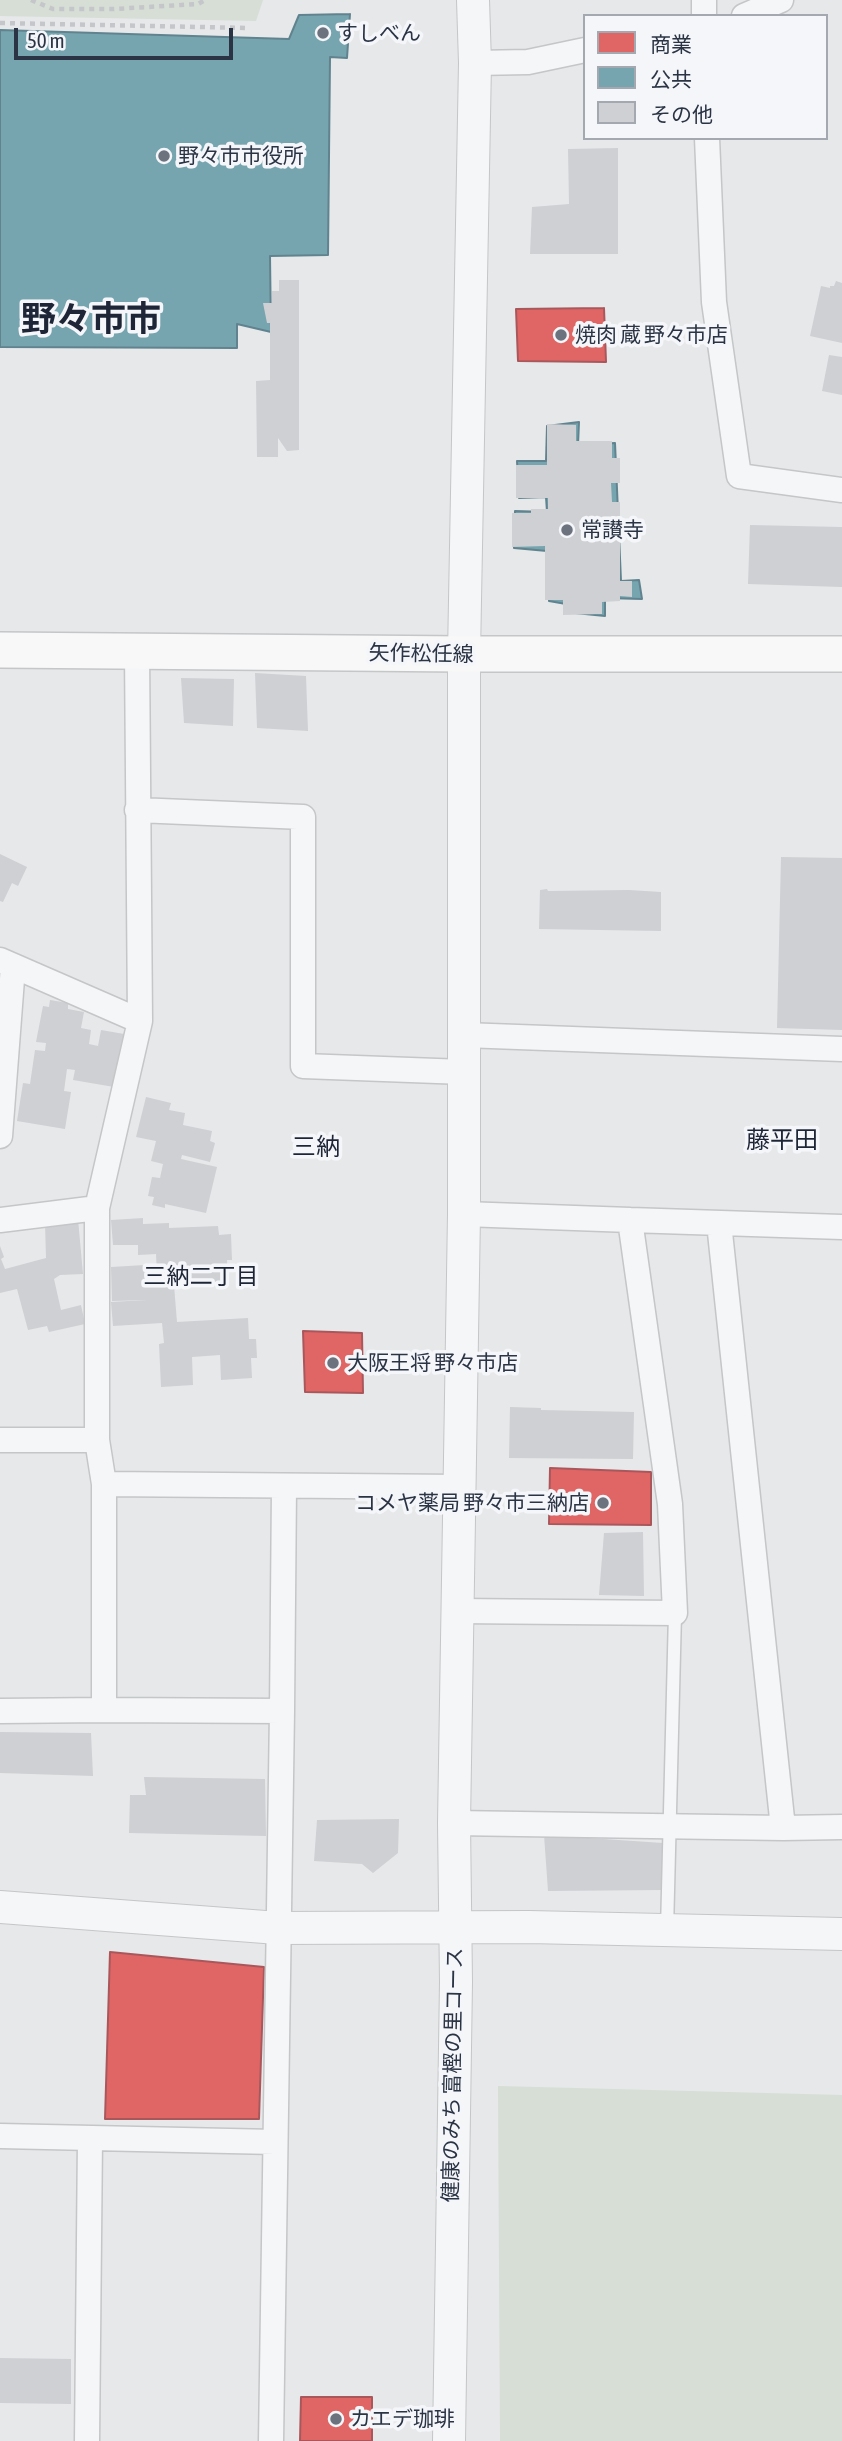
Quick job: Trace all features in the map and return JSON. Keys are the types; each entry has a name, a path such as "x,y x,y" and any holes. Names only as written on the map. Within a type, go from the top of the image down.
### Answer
{"main road":[{"name":"矢作松任線","path":"0,650 842,654"}],"street":[{"path":"449,2441 456,1927 454,1823 464,1214 464,654 475,63 473,0"},
{"path":"749,14 781,0"},
{"path":"475,63 528,62 583,50"},
{"path":"708,140 714,302 739,476 842,490"},
{"path":"104,1710 104,1484 97,1440 97,1208 140,1021 137,651"},
{"path":"137,810 303,817 303,1066 464,1072"},
{"path":"0,1136 7,963 140,1021"},
{"path":"464,1035 842,1049"},
{"path":"0,1220 97,1208"},
{"path":"464,1214 842,1227"},
{"path":"457,1611 675,1613 670,1504 630,1220"},
{"path":"719,1223 783,1828"},
{"path":"0,1440 97,1440"},
{"path":"104,1484 460,1487"},
{"path":"271,2441 284,1486"},
{"path":"0,1710 282,1711"},
{"path":"454,1823 783,1828 842,1826"},
{"path":"0,1907 278,1928 456,1927 842,1934"},
{"path":"0,2136 275,2142"},
{"path":"87,2441 90,2138"}],"lane":[{"path":"667,1930 675,1613"}],"path":[{"path":"31,0 53,9 114,9 198,4 205,0"},
{"path":"0,23 249,28"}],"shaded area":[{"path":"0,0 263,0 256,21 0,16"},
{"path":"498,2086 842,2095 842,2441 500,2441"}],"building: 商業":[{"name":"焼肉 蔵 野々市店","path":"604,308 606,362 518,361 516,309"},
{"name":"大阪王将 野々市店","path":"303,1331 362,1333 363,1393 305,1392"},
{"path":"550,1468 651,1472 651,1525 549,1524"},
{"path":"110,1952 264,1967 259,2119 105,2119"},
{"name":"カエデ珈琲","path":"301,2397 372,2397 372,2441 300,2441"}],"building: 公共":[{"name":"野々市市役所","path":"350,14 347,58 330,57 328,255 270,256 271,332 237,324 237,348 0,347 0,30 289,39 299,15"},
{"name":"常讃寺","path":"579,422 578,445 615,443 621,581 639,580 642,599 605,598 605,616 565,612 566,604 549,601 547,551 514,548 515,511 547,512 546,497 519,498 517,461 546,461 547,426"}],"building: その他":[{"path":"618,148 618,254 530,254 532,207 569,204 568,149"},
{"path":"279,280 299,280 299,450 287,451 278,438 278,457 257,457 256,381 270,380 270,323 267,323 263,303 272,303 272,291 279,291"},
{"path":"836,281 842,283 842,343 810,336 821,286 830,288"},
{"path":"829,355 842,357 842,395 822,391"},
{"name":"常讃寺","path":"547,424 576,425 576,441 612,441 612,458 620,458 620,483 611,483 612,502 620,502 620,581 632,581 632,597 620,596 620,601 602,602 602,614 563,615 563,600 545,600 545,546 512,547 512,513 548,509 548,498 516,498 516,465 547,465"},
{"path":"750,525 842,527 842,587 748,584"},
{"path":"255,673 306,676 308,731 257,728"},
{"path":"181,678 234,679 233,726 184,723"},
{"path":"0,854 27,867 18,886 12,883 3,902 0,901"},
{"path":"781,857 842,858 842,1030 777,1028"},
{"path":"540,890 661,892 661,931 539,929"},
{"path":"50,1000 68,1003 68,1009 84,1012 81,1028 91,1030 89,1044 98,1046 101,1030 130,1035 120,1088 73,1080 75,1070 67,1069 64,1091 71,1092 65,1129 17,1121 23,1083 30,1084 35,1050 45,1051 46,1043 36,1042 43,1006 49,1007"},
{"path":"146,1097 171,1103 169,1110 185,1113 183,1125 212,1131 210,1141 215,1143 210,1162 182,1155 181,1159 217,1167 206,1213 165,1204 165,1208 152,1205 154,1197 148,1196 152,1177 160,1178 163,1164 151,1161 156,1141 136,1137"},
{"path":"143,1218 143,1224 169,1223 169,1228 218,1226 219,1235 231,1234 232,1260 227,1260 228,1282 174,1285 177,1322 248,1318 249,1339 256,1339 257,1358 251,1358 252,1378 221,1380 220,1355 192,1357 193,1385 161,1387 159,1344 164,1343 162,1323 113,1326 111,1302 147,1300 112,1301 111,1267 145,1265 145,1275 157,1275 156,1254 138,1255 138,1245 113,1245 111,1220"},
{"path":"78,1219 83,1274 60,1275 54,1279 61,1310 81,1305 85,1324 49,1332 47,1326 28,1330 17,1289 0,1293 0,1246 5,1269 46,1258 45,1222"},
{"path":"510,1407 634,1412 633,1459 509,1458"},
{"path":"643,1532 644,1596 599,1595 604,1533"},
{"path":"0,1732 91,1733 93,1776 0,1773"},
{"path":"144,1777 265,1779 266,1836 129,1833 130,1795 146,1795"},
{"path":"399,1819 398,1853 373,1873 362,1864 314,1861 317,1820"},
{"path":"544,1835 663,1843 662,1890 548,1891"},
{"path":"0,2358 71,2359 71,2404 0,2403"}],"place":[{"name":"すしべん","path":"323,33"},
{"name":"野々市市役所","path":"164,156"},
{"name":"焼肉 蔵 野々市店","path":"561,335"},
{"name":"常讃寺","path":"567,530"},
{"name":"大阪王将 野々市店","path":"333,1363"},
{"name":"コメヤ薬局 野々市三納店","path":"603,1503"},
{"name":"カエデ珈琲","path":"336,2419"}],"district":[{"name":"野々市市","path":"91,320"},
{"name":"藤平田","path":"782,1140"},
{"name":"三納","path":"316,1147"},
{"name":"三納二丁目","path":"201,1277"}]}
